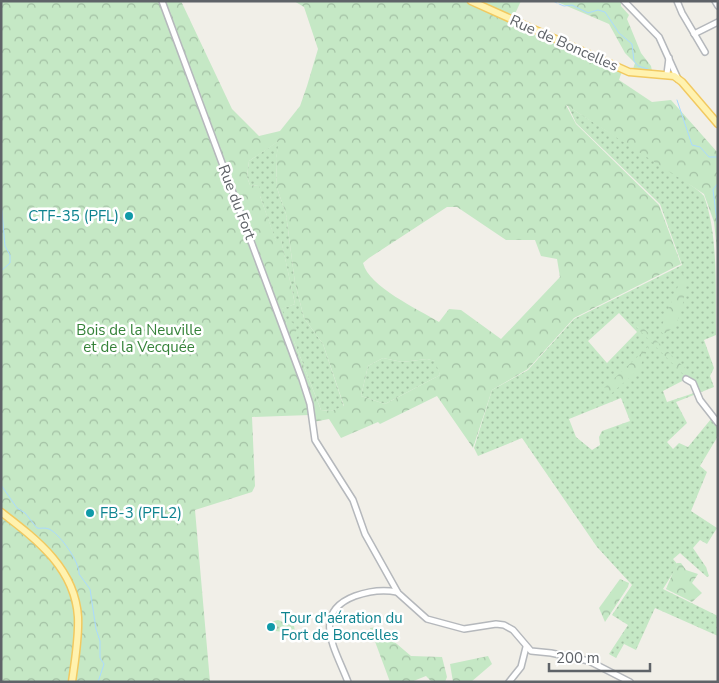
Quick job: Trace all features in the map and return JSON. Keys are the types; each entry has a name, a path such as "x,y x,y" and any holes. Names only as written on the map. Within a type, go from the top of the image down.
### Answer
{"main road":[{"name":"Rue de Boncelles","path":"471,1 629,72 659,73 667,71 678,79"},
{"path":"678,79 718,124"},
{"path":"1,512 49,552 71,586 78,617 72,682"}],"street":[{"name":"Rue du Fort","path":"162,1 310,404 315,440 353,500 365,534 389,580 421,616 430,621 464,629 504,625 516,633 526,648"},
{"path":"624,1 656,33 678,79"},
{"path":"678,1 705,52"},
{"path":"715,1 718,6"},
{"path":"694,34 718,22"},
{"path":"667,71 669,58"},
{"path":"667,71 673,67"},
{"path":"686,378 693,383 700,400 718,423"},
{"path":"383,590 388,586 389,580"},
{"path":"348,682 330,635 332,614 339,604 346,599 367,592 383,590 398,592"},
{"path":"509,682 519,671 526,648 532,651 551,652 589,661 630,682"},
{"path":"525,656 532,651"}],"green space":[{"name":"Bois de la Neuville et de la Vecquée","path":"1,1 160,1 306,396 310,415 252,417 255,486 252,492 195,510 210,682 1,682"},
{"path":"165,1 181,1 232,109 259,136 280,131 300,106 318,49 304,7 294,1 465,1 622,71 619,80 652,102 671,100 718,153 718,259 714,222 704,194 566,105 576,124 659,205 681,264 574,318 528,369 492,390 473,448 437,396 380,424 378,422 341,438 329,419 313,422 311,403","holes":["279,141 276,158 277,188 286,214 295,283 304,318 323,344 344,406 331,411 321,410 294,341 298,336 295,333 297,329 292,322 287,324 282,309 295,304 281,239 276,241 260,196 261,190 259,186 250,185 247,177 249,161","447,207 457,207 506,240 535,240 541,256 557,259 560,277 501,339 461,310 449,309 439,322 384,289 374,281 363,263","383,358 402,362 427,359 435,361 440,375 385,404 361,396 368,366"]},
{"path":"475,1 521,1 513,18"},
{"path":"555,1 621,1 621,6 629,15 627,19 641,53 651,66 652,71 633,69 635,63 625,53 609,24"},
{"path":"568,106 698,190 704,196 709,212 714,247 716,335 704,340 714,368 710,376 714,387 676,402 687,423 667,442 673,449 679,443 688,447 711,419 718,429 718,436 700,466 707,472 691,511 717,528 707,544 700,540 693,548 706,567 709,576 707,577 680,553 673,559 678,565 663,589 718,616 718,636 655,608 636,650 624,644 616,658 609,654 628,625 612,615 632,585 597,547 522,438 478,456 474,448 492,390 528,370 574,319 682,265 660,204 576,123","holes":["619,313 637,332 607,363 588,341","686,379 694,393 667,402 663,391","621,398 630,421 602,431 599,437 600,445 592,450 576,437 569,419"]},
{"path":"280,140 276,158 277,188 286,214 295,283 304,318 323,344 344,407 331,411 321,410 294,341 295,333 287,324 281,309 295,304 281,240 276,242 260,196 259,186 250,185 247,177 249,161"},
{"path":"683,274 684,299 679,317 670,330 663,334 660,330"},
{"path":"639,324 690,373 685,376 635,326"},
{"path":"649,346 639,369 611,394 604,388"},
{"path":"383,358 402,362 427,359 436,361 440,375 385,404 361,396 368,366"},
{"path":"677,563 681,563 686,570 698,574 692,583 702,593 692,602 666,589"},
{"path":"620,579 629,583 628,587 605,622 599,608"},
{"path":"278,620 294,626 295,631 291,633 268,630 270,622"},
{"path":"377,627 411,656 442,657 447,677 445,682 432,682 426,676 411,682 390,682 370,628"},
{"path":"488,656 492,664 471,682 453,682 450,664"}],"waterway":[{"path":"553,1 557,3"},
{"path":"559,4 564,6 572,5 588,13 598,10 605,12 619,33 632,44 634,61 638,66 648,69"},
{"path":"677,100 692,145 700,147 709,157 718,157"},
{"path":"718,183 713,190 718,228"},
{"path":"1,201 5,246 10,255 10,263 1,271"},
{"path":"1,485 17,508 25,513 37,528 49,529 58,536 73,556 79,574 90,589 96,629 100,641 100,658 104,664 98,682"}],"place":[{"name":"CTF-35 (PFL)","path":"129,216"},
{"name":"FB-3 (PFL2)","path":"90,513"},
{"name":"Tour d'aération du Fort de Boncelles","path":"271,627"}]}
